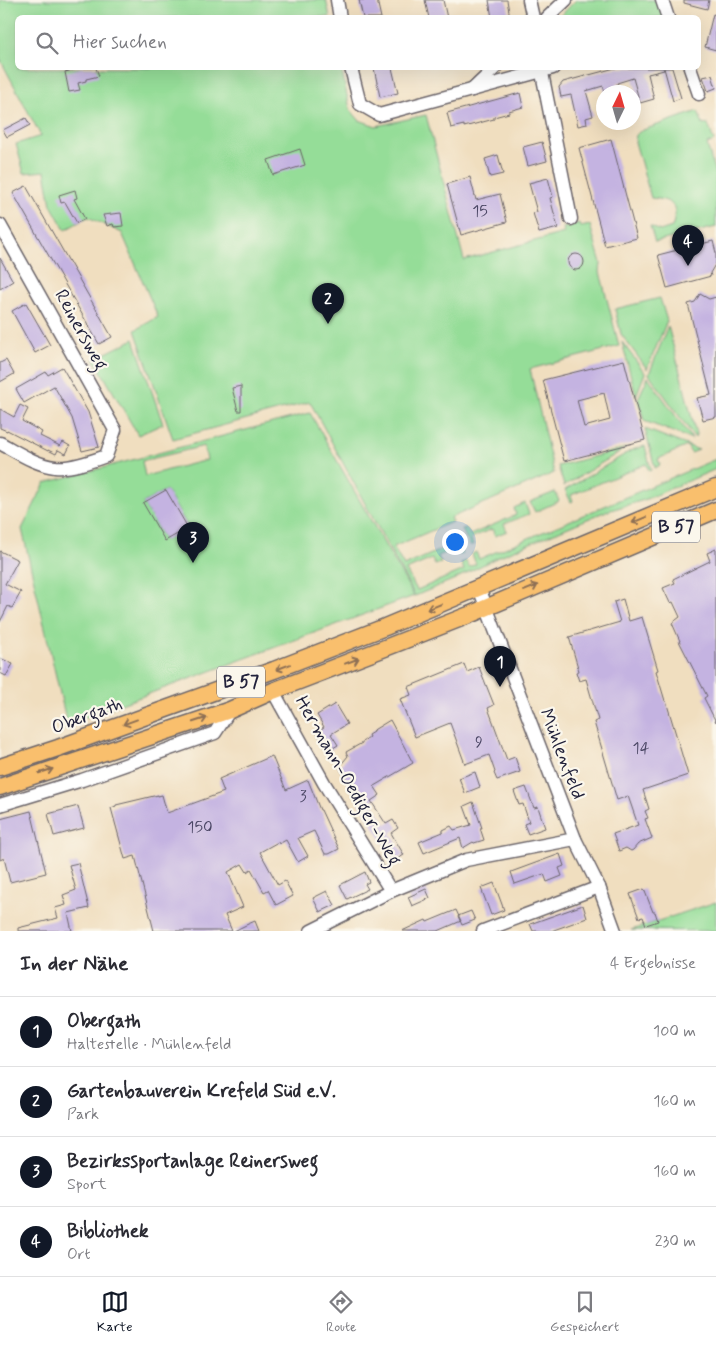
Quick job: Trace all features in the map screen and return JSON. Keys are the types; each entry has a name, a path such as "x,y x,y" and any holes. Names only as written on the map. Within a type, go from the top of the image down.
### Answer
{"main road":[{"name":"Obergath","path":"0,766 58,748 274,670 385,627 716,488"},
{"name":"Obergath","path":"0,787 230,710 273,691 486,607 716,510"}],"street":[{"path":"337,0 340,15"},
{"path":"529,0 532,15"},
{"path":"550,15 566,0"},
{"path":"662,0 667,15"},
{"path":"352,70 360,104 379,116 542,70"},
{"path":"470,91 493,70"},
{"path":"545,70 571,219"},
{"path":"691,70 699,94"},
{"name":"Reinersweg","path":"0,225 115,430 106,456 84,464 56,467 38,462 0,443"},
{"name":"Mühlenfeld","path":"479,588 575,838 599,887 615,931"},
{"name":"Hermann-Oediger-Weg","path":"273,691 324,783 391,891"},
{"path":"0,805 82,780 215,733 230,710"},
{"path":"311,931 391,891 466,860 575,838"},
{"path":"483,931 599,887"}],"green space":[{"path":"0,0 326,0 330,15 15,15 15,70 341,70 350,109 359,120 376,126 426,115 464,260 564,233 563,228 579,223 581,227 590,225 601,263 600,272 619,346 530,369 554,473 450,518 452,522 393,547 404,566 454,544 451,538 455,536 463,554 459,555 455,549 438,556 441,563 435,565 432,559 406,570 417,590 464,570 461,563 466,561 469,567 476,564 472,554 476,552 479,559 716,459 716,469 644,500 604,512 500,556 455,579 415,596 310,402 173,439 135,330 158,317 122,233 88,217 65,230 51,205 45,171 24,173 16,144 41,136 0,59"},
{"path":"576,0 658,0 663,15 561,15"},
{"path":"698,111 703,125 708,124 714,141 707,144 716,177 716,227 655,242 650,226 660,231 672,227 675,213 669,202 651,198 635,142 636,135 640,131"},
{"path":"660,298 667,321 647,369 621,334 615,309"},
{"path":"668,326 696,434 695,438 649,374"},
{"path":"134,339 163,424 138,435 94,359"},
{"path":"622,342 645,373 636,396"},
{"path":"648,377 692,439 644,421 638,399"},
{"path":"310,413 414,596 67,724 22,529 45,483","holes":["204,446 207,460 145,476 142,461","166,490 188,527 165,541 143,503"]},
{"path":"645,429 699,450 691,453 687,446 658,459 660,465 655,468"},
{"path":"645,446 651,470 649,471 646,464 571,495 573,501 571,502 565,490 632,450"},
{"path":"626,448 564,486 558,466"},
{"path":"555,492 559,501 535,512 530,502"},
{"path":"525,503 529,514 504,524 507,531 495,536 492,529 471,538 473,545 470,546 462,529 466,528 470,535 516,515 514,508"},
{"path":"716,902 716,931 631,930"}],"building":[{"path":"359,0 377,0 380,15 362,15"},
{"path":"425,0 443,0 446,15 428,15"},
{"path":"489,0 507,0 510,15 492,15"},
{"path":"684,0 709,0 707,9 684,3"},
{"path":"713,14 716,15 716,50 705,47"},
{"path":"97,70 99,76 78,83 80,90 69,92 65,72"},
{"path":"374,70 392,70 398,93 380,97"},
{"path":"608,70 664,70 648,74 654,99 641,103 641,85 635,85 633,78 617,83 618,85 596,85 596,88 586,91 593,116 586,118 587,124 578,126 571,95 561,97 559,87 563,82"},
{"path":"665,70 673,70 681,98 673,101"},
{"path":"712,75 716,88 708,91 703,77"},
{"path":"520,93 523,107 494,117 494,119 464,127 464,125 451,128 447,113"},
{"path":"26,118 30,125 7,137 3,130"},
{"path":"611,139 637,238 605,246 579,148"},
{"path":"542,142 547,161 528,166 523,147"},
{"path":"300,149 305,165 273,175 268,160"},
{"path":"498,155 503,174 490,177 485,159"},
{"path":"470,177 476,200 500,194 507,222 461,235 447,184"},
{"path":"548,178 553,197 550,198 558,228 539,233 533,213 537,212 529,183"},
{"path":"26,186 112,337 99,344 13,193"},
{"path":"75,190 77,198 74,199 85,219 77,223 65,202 61,203 59,195"},
{"path":"121,213 123,226 114,227 113,224 107,226 103,215"},
{"path":"713,241 716,263 710,273 711,276 667,288 658,255"},
{"path":"576,254 582,256 584,262 582,268 576,270 570,268 568,262 570,256"},
{"path":"0,258 13,281 0,289"},
{"path":"700,294 709,299 716,297 716,417 703,420 697,398 711,395 688,304 695,302"},
{"path":"26,303 50,345 35,353 12,311"},
{"path":"6,360 14,374 0,382 0,363"},
{"path":"624,360 645,440 564,461 543,380","holes":["604,393 610,420 584,427 577,400"]},
{"path":"62,367 88,412 99,447 82,451 72,418 54,386 24,403 16,389 46,372 48,375"},
{"path":"241,386 241,411 238,411 232,388"},
{"path":"20,405 28,409 22,421 42,432 40,436 60,446 63,442 70,446 66,454 58,450 56,454 48,451 0,428 0,409 14,417"},
{"path":"166,490 188,528 165,541 143,503"},
{"path":"716,549 716,722 704,698 707,696 672,623 680,617 673,602 670,603 663,588 675,583 673,579 710,561 707,553"},
{"path":"0,551 18,560 5,584 21,592 12,608 8,606 0,622"},
{"path":"623,599 629,621 642,617 658,670 656,671 688,775 643,790 649,809 645,811 648,818 645,819 652,838 638,844 631,851 626,848 619,851 613,834 638,825 628,796 617,800 594,722 598,720 586,679 579,681 576,672 579,671 569,637 620,622 614,602"},
{"path":"0,658 13,664 6,676 0,673"},
{"path":"464,664 467,672 479,667 494,705 488,708 507,760 515,757 520,772 497,780 489,755 465,764 450,723 415,737 400,699 411,695 408,687"},
{"path":"335,704 347,724 331,734 338,745 328,751 316,732 324,727 317,715"},
{"path":"390,720 413,763 374,786 380,795 371,801 386,824 393,820 398,828 391,833 404,855 394,861 339,767 348,756 346,752 362,743 369,737 368,735 372,731"},
{"path":"272,756 286,790 308,780 339,849 325,854 314,831 298,838 308,856 298,862 286,840 279,844 278,842 260,852 278,885 285,881 293,896 276,905 268,890 264,892 251,869 247,872 242,864 228,872 243,907 225,915 232,931 154,931 135,856 125,859 111,808 116,805 162,795 167,813 224,792 219,779"},
{"path":"475,772 480,787 465,793 459,778"},
{"path":"526,787 534,808 538,807 545,828 528,834 524,824 529,822 523,804 519,805 514,791"},
{"path":"473,802 484,840 473,842 463,848 460,838 424,853 419,842 443,832 443,830 451,826 454,830 471,825 464,806"},
{"path":"78,806 84,828 54,836 48,814"},
{"path":"31,811 46,873 10,882 4,858 0,860 0,819"},
{"path":"560,854 564,866 559,868 562,876 547,882 544,874 515,884 511,872"},
{"path":"78,863 89,908 68,913 72,931 18,931 18,928 58,918 55,908 66,905 63,895 76,890 69,865"},
{"path":"365,872 369,882 365,884 368,889 347,899 340,885"},
{"path":"494,883 504,910 491,915 481,888"},
{"path":"426,889 430,898 412,906 408,897"},
{"path":"644,889 658,921 646,925 643,917 639,918 630,894"},
{"path":"327,891 335,905 320,912 313,898"},
{"path":"583,905 587,918 551,931 533,931 530,924"},
{"path":"456,910 461,921 438,931 402,931 426,920 427,922"},
{"path":"471,911 475,920 462,925 458,916"},
{"path":"255,921 259,931 234,931 248,924"}],"place":[{"name":"Bibliothek","path":"688,266"},
{"name":"Gartenbauverein Krefeld Süd e.V.","path":"328,324"},
{"name":"Bezirkssportanlage Reinersweg","path":"193,563"},
{"name":"Obergath","path":"500,687"}]}
